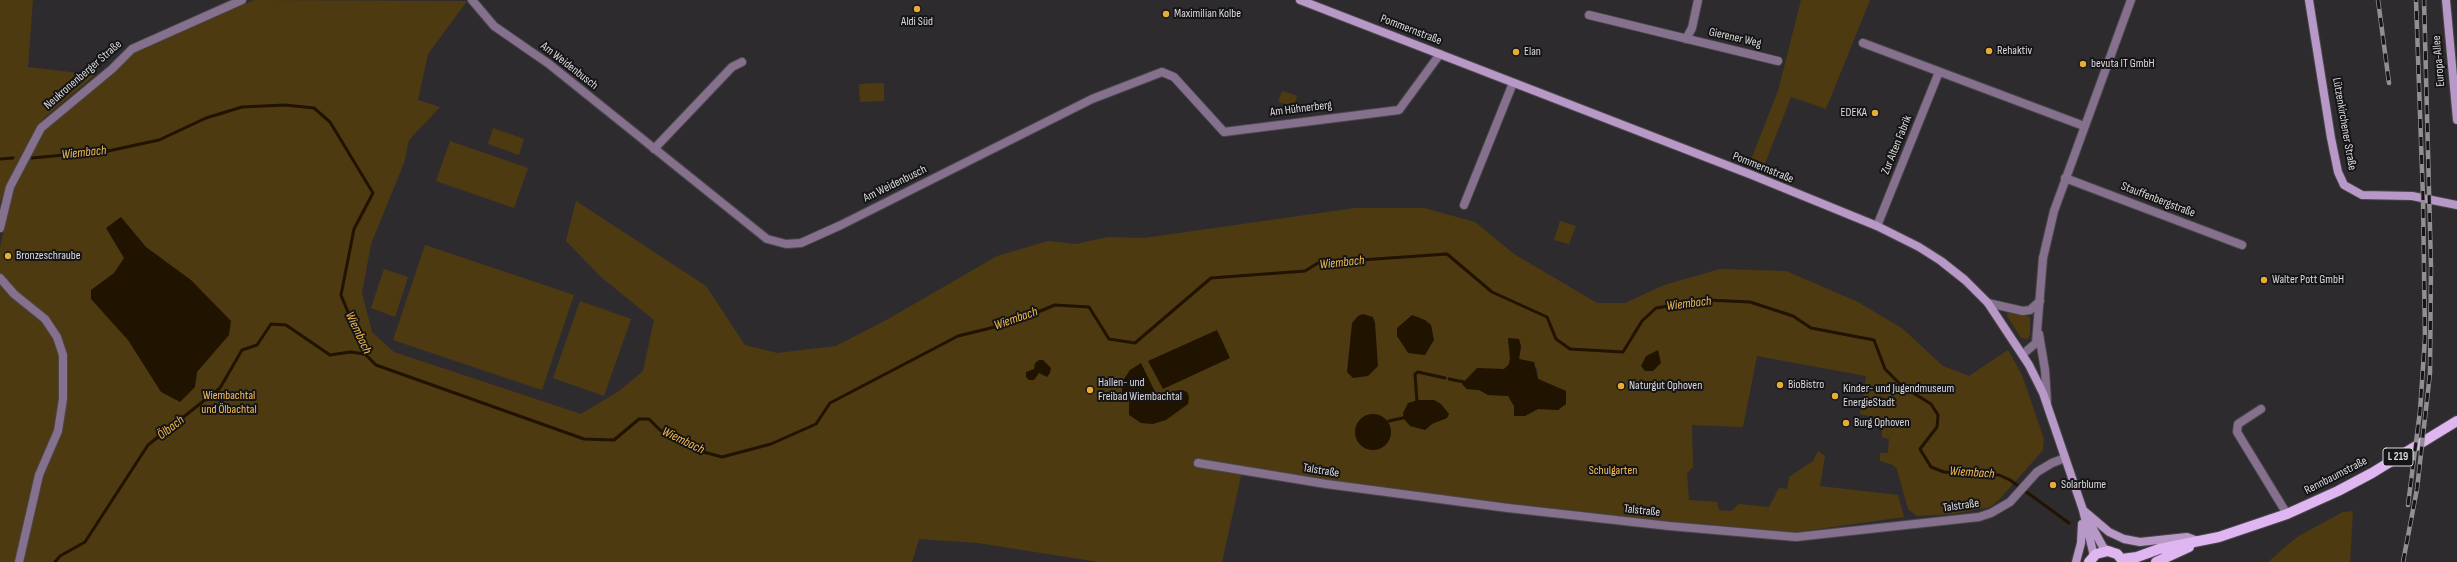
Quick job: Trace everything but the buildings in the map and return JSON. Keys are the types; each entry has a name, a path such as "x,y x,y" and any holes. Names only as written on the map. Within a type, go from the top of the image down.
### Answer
{"main road":[{"name":"Pommernstraße","path":"1300,0 1752,175 1877,226 1919,247 1941,261 1965,280 1988,303"},
{"name":"Lützenkirchener Straße","path":"2309,0 2331,138 2338,172 2344,185 2362,195 2412,196 2457,205"},
{"name":"Europa-Allee","path":"2446,0 2457,120"},
{"path":"1988,303 2023,354 2048,406 2083,510 2103,547 2123,560"},
{"name":"Rennbaumstraße","path":"2156,562 2200,542 2287,514 2338,491 2372,473 2457,421"},
{"path":"2083,510 2091,559 2108,551"},
{"path":"2076,562 2082,542 2083,510"},
{"name":"L 219","path":"2083,510 2109,532 2124,539 2140,542 2186,538 2200,542"},
{"name":"Rennbaumstraße","path":"2123,560 2137,557 2158,549 2200,542"}],"street":[{"name":"Neukronenberger Straße","path":"0,228 10,187 41,128 112,69 132,49 242,0"},
{"name":"Am Weidenbusch","path":"472,0 494,26 549,64 767,238 786,244 801,243 1092,99 1162,72"},
{"name":"Gierener Weg","path":"1686,39 1692,28 1698,0"},
{"path":"2023,354 2036,343 2048,230 2065,178 2131,0"},
{"name":"Gierener Weg","path":"1589,15 1778,61"},
{"path":"1863,43 2084,126"},
{"name":"Am Hühnerberg","path":"1162,72 1174,77 1224,132 1399,110 1440,54"},
{"path":"654,149 732,67 742,62"},
{"name":"Zur Alten Fabrik","path":"1877,226 1939,72"},
{"path":"1464,205 1513,83"},
{"name":"Stauffenbergstraße","path":"2065,178 2242,246"},
{"path":"0,278 14,294 46,319 57,337 63,355 63,400 58,431 38,475 19,562"},
{"path":"1988,303 2023,311 2030,310 2040,301"},
{"path":"2038,331 2044,364 2048,406"},
{"path":"2261,410 2238,424 2237,432 2287,514"},
{"name":"Talstraße","path":"1198,463 1326,484 1508,508 1669,526 1796,537 1979,517 2001,508 2018,494 2041,469 2065,458"}],"green space":[{"path":"0,0 33,0 28,67 95,75 43,119 6,185 0,203"},
{"path":"254,0 467,1 428,54 418,100 440,107 409,140 404,163 371,244 362,293 372,332 394,352 581,414 619,391 643,371 654,320 601,277 566,241 576,201 706,286 745,345 777,353 836,346 890,318 997,256 1048,241 1076,244 1108,237 1144,238 1355,208 1424,208 1475,222 1514,254 1597,303 1625,303 1664,285 1720,269 1786,271 1858,302 1903,329 1943,366 1969,376 2008,350 2022,375 2044,439 2043,450 1999,500 1990,507 1953,514 1917,516 1908,509 1897,469 1893,465 1880,461 1880,453 1888,453 1889,439 1882,437 1882,419 1860,414 1866,376 1757,356 1743,427 1692,425 1693,467 1687,473 1689,500 1717,502 1719,510 1731,511 1739,504 1769,507 1779,488 1787,489 1789,477 1813,461 1818,451 1825,456 1820,486 1898,495 1904,517 1797,532 1668,521 1508,503 1324,480 1243,467 1222,562 1099,562 978,543 919,539 912,562 0,562 0,248 12,186 26,153 49,125 152,39 220,11 222,14","holes":["1508,338 1521,346 1519,359 1537,368 1538,379 1566,391 1566,404 1558,410 1538,409 1525,416 1514,416 1514,406 1508,396 1488,395 1479,390 1467,389 1492,370 1504,369 1509,364 1510,358"]},
{"path":"1801,0 1870,0 1826,109 1791,97 1764,166 1750,162 1778,91"},
{"path":"884,83 884,101 860,102 859,84"},
{"path":"1282,91 1297,96 1295,103 1286,104 1278,102"},
{"path":"493,128 524,139 519,155 488,144"},
{"path":"450,141 528,168 514,208 436,181"},
{"path":"1560,221 1576,226 1569,244 1554,240"},
{"path":"425,245 574,295 542,390 393,340"},
{"path":"384,269 408,277 395,317 371,308"},
{"path":"580,301 631,319 604,396 553,378"},
{"path":"2008,312 2030,317 2030,334 2028,339 2021,338 2007,316"},
{"path":"2353,511 2350,562 2268,562 2297,537 2343,512"}],"shaded area":[{"path":"121,217 146,247 191,280 231,321 229,335 197,372 195,387 180,402 161,392 128,340 91,299 91,290 114,273 124,258 106,228"},
{"path":"1363,314 1373,317 1375,323 1378,366 1368,376 1353,378 1347,372 1352,323 1358,316"},
{"path":"1412,315 1425,320 1431,325 1434,340 1425,355 1408,353 1397,336 1397,328"},
{"path":"1217,330 1230,358 1163,389 1148,361"},
{"path":"1508,338 1519,339 1521,346 1519,359 1534,362 1538,379 1566,391 1566,404 1558,410 1538,409 1525,416 1514,416 1514,406 1508,396 1488,395 1479,390 1467,389 1462,384 1477,368 1504,369 1509,364 1510,358"},
{"path":"1658,350 1661,363 1653,371 1645,371 1641,366 1646,356"},
{"path":"1039,360 1043,360 1051,368 1050,373 1047,377 1039,373 1034,380 1029,380 1026,377 1026,372 1034,369 1035,363"},
{"path":"1141,363 1158,398 1174,391 1182,390 1187,392 1189,397 1188,404 1166,420 1153,424 1141,423 1129,415 1129,398 1122,399 1122,382 1130,370"},
{"path":"1418,400 1434,400 1441,404 1449,414 1447,418 1432,424 1425,430 1410,426 1404,419 1403,413 1408,403"},
{"path":"1377,414 1386,419 1390,425 1390,439 1386,445 1377,450 1369,450 1360,445 1356,439 1355,428 1360,419 1366,415"}],"waterway":[{"name":"Wiembach","path":"32,158 108,151 159,140 206,118 242,107 285,105 314,108 330,122 373,193 354,229 341,295 365,354 376,365 584,439 614,440 639,419 649,419 660,430 696,450 722,457 771,444 816,424 830,403 958,336 1011,323 1055,305 1089,307 1109,339 1135,343 1211,278 1305,271 1318,263 1447,254 1492,292 1547,317 1556,339 1570,349 1623,352 1642,321 1656,308 1707,300 1750,302 1793,316 1811,328 1874,340 1885,369 1902,386 1931,404 1938,415 1937,427 1920,449 1931,467 1944,472 1999,475 2010,480 2069,523"},
{"name":"Wiembach","path":"0,159 13,158"},
{"name":"Ölbach","path":"55,562 60,556 85,542 148,445 220,388 242,350 257,345 271,324 286,325 330,355 350,352 365,354"},
{"path":"1417,402 1415,374 1418,372 1445,378"},
{"path":"1449,379 1464,382"},
{"path":"1389,421 1407,417"}],"railway":[{"path":"2378,0 2389,83"},
{"path":"2408,505 2420,411 2425,338 2423,198 2416,0"},
{"path":"2403,562 2417,489 2430,373 2431,266 2424,0"}],"place":[{"name":"Aldi Süd","path":"917,9"},
{"name":"Maximilian Kolbe","path":"1166,14"},
{"name":"Rehaktiv","path":"1989,51"},
{"name":"Elan","path":"1516,52"},
{"name":"bevuta IT GmbH","path":"2083,64"},
{"name":"EDEKA","path":"1875,113"},
{"name":"Bronzeschraube","path":"8,256"},
{"name":"Walter Pott GmbH","path":"2264,280"},
{"name":"BioBistro","path":"1780,385"},
{"name":"Naturgut Ophoven","path":"1621,386"},
{"name":"Hallen- und Freibad Wiembachtal","path":"1090,390"},
{"name":"Kinder- und Jugendmuseum EnergieStadt","path":"1835,396"},
{"name":"Burg Ophoven","path":"1846,423"},
{"name":"Solarblume","path":"2053,485"}],"park label":[{"name":"Wiembachtal und Ölbachtal","path":"229,403"},
{"name":"Schulgarten","path":"1613,471"}]}
